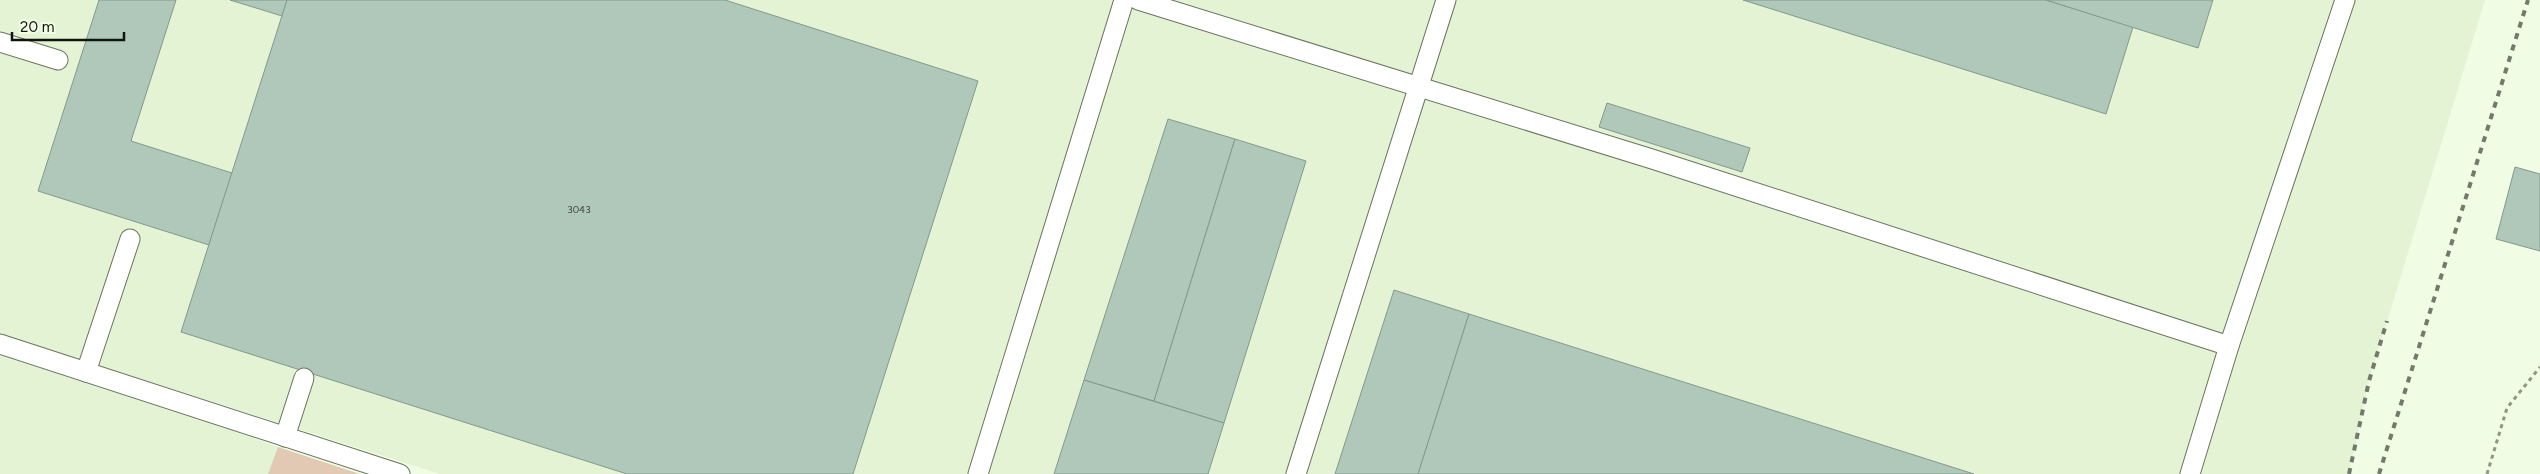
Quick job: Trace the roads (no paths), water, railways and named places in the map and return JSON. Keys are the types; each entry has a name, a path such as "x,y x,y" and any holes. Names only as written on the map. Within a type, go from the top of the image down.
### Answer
{"lane":[{"path":"978,474 1124,0"},
{"path":"1138,0 1661,162 2229,346"},
{"path":"1296,474 1446,0"},
{"path":"2190,474 2229,346 2345,0"},
{"path":"0,42 58,60"},
{"path":"86,372 130,239"},
{"path":"0,344 400,474"},
{"path":"285,437 304,378"}],"railway":[{"path":"2379,474 2528,0"},
{"path":"2349,474 2369,381 2387,321"}]}
